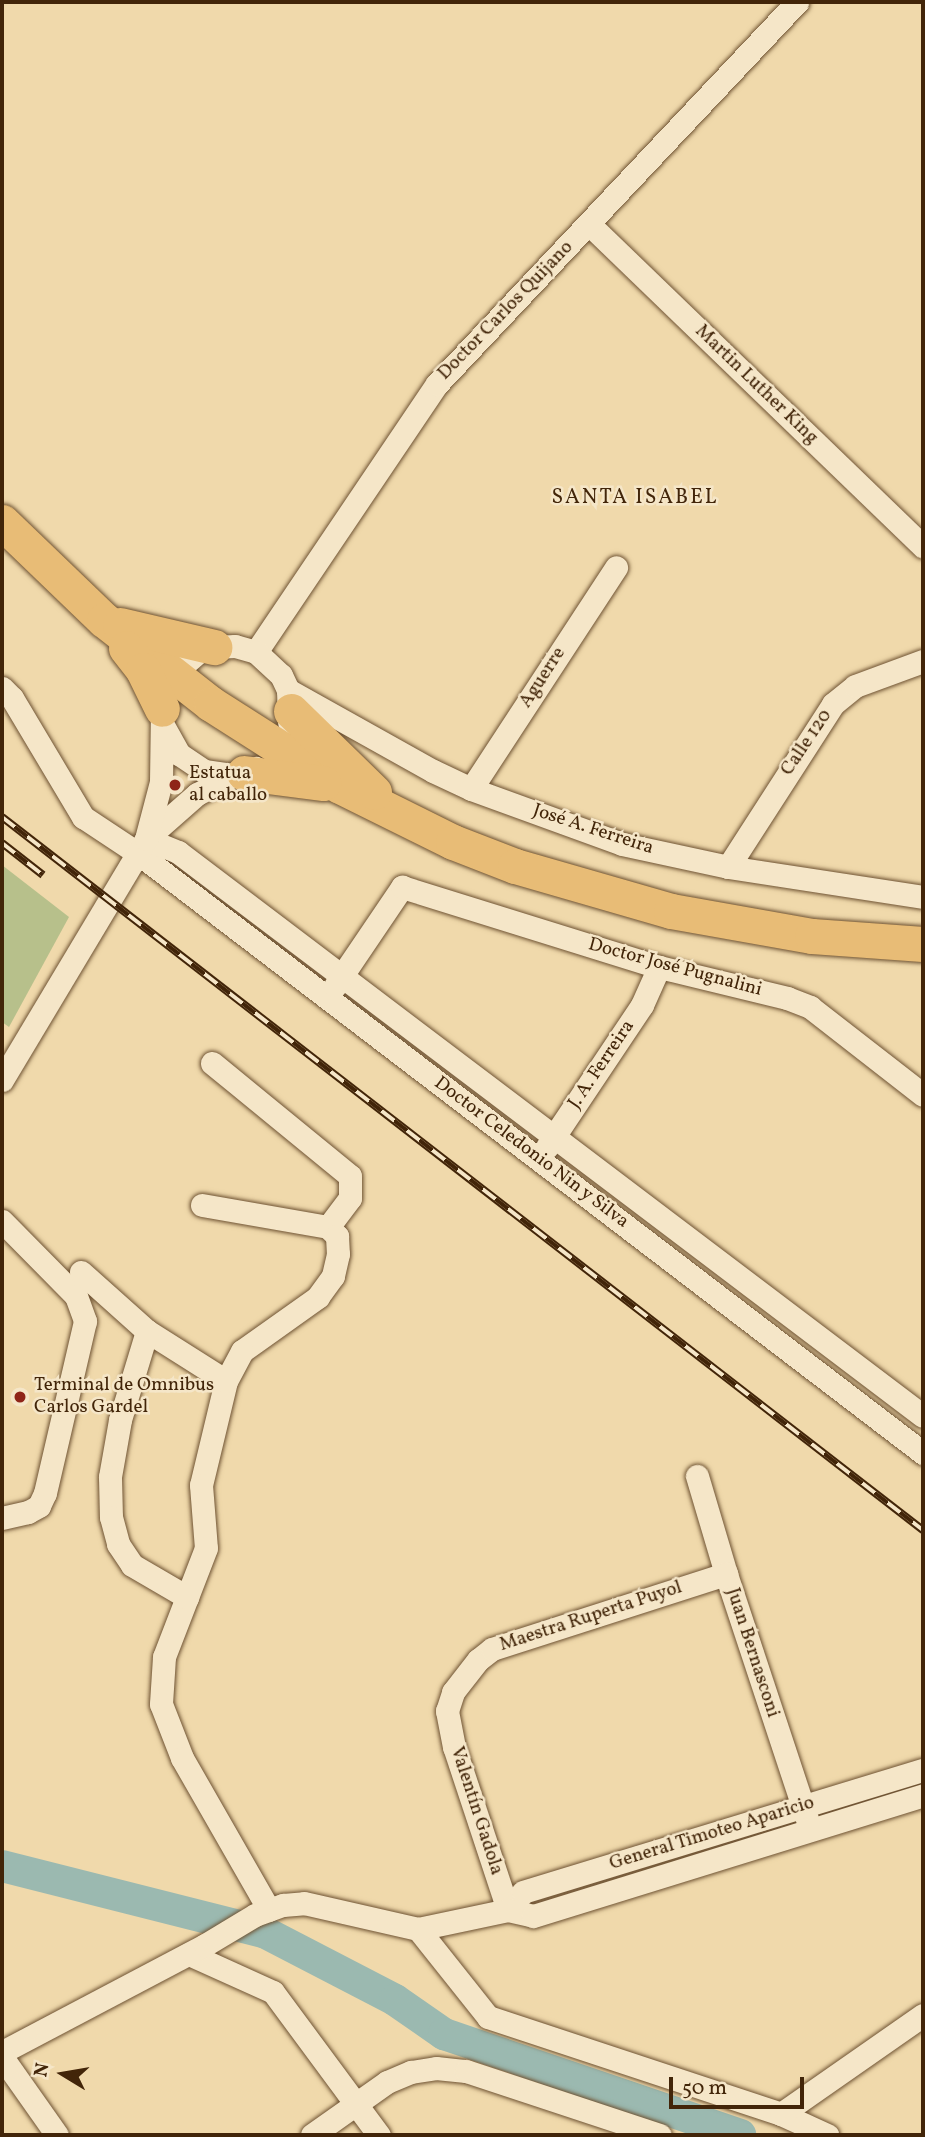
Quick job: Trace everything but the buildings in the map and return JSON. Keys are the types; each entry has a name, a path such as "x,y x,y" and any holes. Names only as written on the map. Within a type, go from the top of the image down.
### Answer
{"highway":[{"path":"2,523 104,620 211,704 338,785 453,842 515,866 671,911 812,936 923,944"},
{"path":"104,620 153,635 214,647"},
{"path":"104,620 143,670 163,718"},
{"path":"290,701 399,816"},
{"path":"239,774 338,785"}],"street":[{"name":"Doctor Carlos Quijano","path":"256,652 437,383 797,2"},
{"name":"Martin Luther King","path":"589,224 923,546"},
{"name":"Aguerre","path":"471,789 616,566"},
{"path":"2,1080 9,1048 142,847 197,794 257,768 278,749 288,731 290,701 275,668 256,652 235,646 214,647 198,652 173,674 165,691 161,782 142,847"},
{"name":"Calle 120","path":"728,867 833,704 855,686 923,661"},
{"path":"2,688 12,698 83,817 142,847"},
{"name":"José A. Ferreira","path":"290,701 471,789 622,844 728,867 923,897"},
{"path":"163,718 174,748 190,764 211,773 239,774"},
{"name":"Doctor Celedonio Nin y Silva","path":"142,847 178,852 923,1416"},
{"name":"Doctor Celedonio Nin y Silva","path":"142,847 327,998 923,1453"},
{"name":"Doctor José Pugnalini","path":"342,975 402,887 659,967 787,998 810,1007 923,1095"},
{"name":"J. A. Ferreira","path":"539,1159 642,1005 659,967"},
{"path":"327,998 342,975"},
{"path":"212,1063 349,1176 350,1198 328,1227"},
{"path":"202,1205 328,1227 337,1236 338,1254 333,1276 318,1297 242,1351 226,1381 201,1485 206,1548 164,1657 161,1704 182,1758 262,1913"},
{"path":"2,1221 76,1296 85,1321 45,1493 39,1506 28,1512 2,1518"},
{"path":"81,1272 147,1331 226,1381"},
{"path":"732,1305 749,1282"},
{"path":"147,1331 120,1420 110,1476 111,1517 118,1544 132,1565 187,1597"},
{"name":"Juan Bernasconi","path":"697,1476 726,1574 810,1829"},
{"name":"Maestra Ruperta Puyol","path":"447,1711 453,1692 478,1660 492,1649 726,1574"},
{"name":"Valentín Gadola","path":"447,1711 454,1746 508,1910"},
{"name":"General Timoteo Aparicio","path":"508,1910 523,1892 923,1770"},
{"name":"General Timoteo Aparicio","path":"2,2055 262,1913 304,1903 418,1929 508,1910 533,1916 923,1795"},
{"path":"418,1929 488,2017 781,2114 827,2135"},
{"path":"197,1950 273,1992 379,2135"},
{"path":"781,2114 923,2015"},
{"path":"2,2055 57,2135"},
{"path":"312,2135 355,2102 387,2082 411,2072 436,2068 466,2071 660,2135"}],"green space":[{"path":"2,865 69,917 9,1027 2,1022"}],"waterway":[{"path":"2,1866 266,1933 395,2000 444,2034 740,2135"}],"railway":[{"path":"2,817 923,1530"},
{"path":"2,843 43,875"}],"place":[{"name":"Estatua al caballo","path":"175,785"},
{"name":"Terminal de Omnibus Carlos Gardel","path":"20,1397"}],"district":[{"name":"SANTA ISABEL","path":"635,498"}]}
